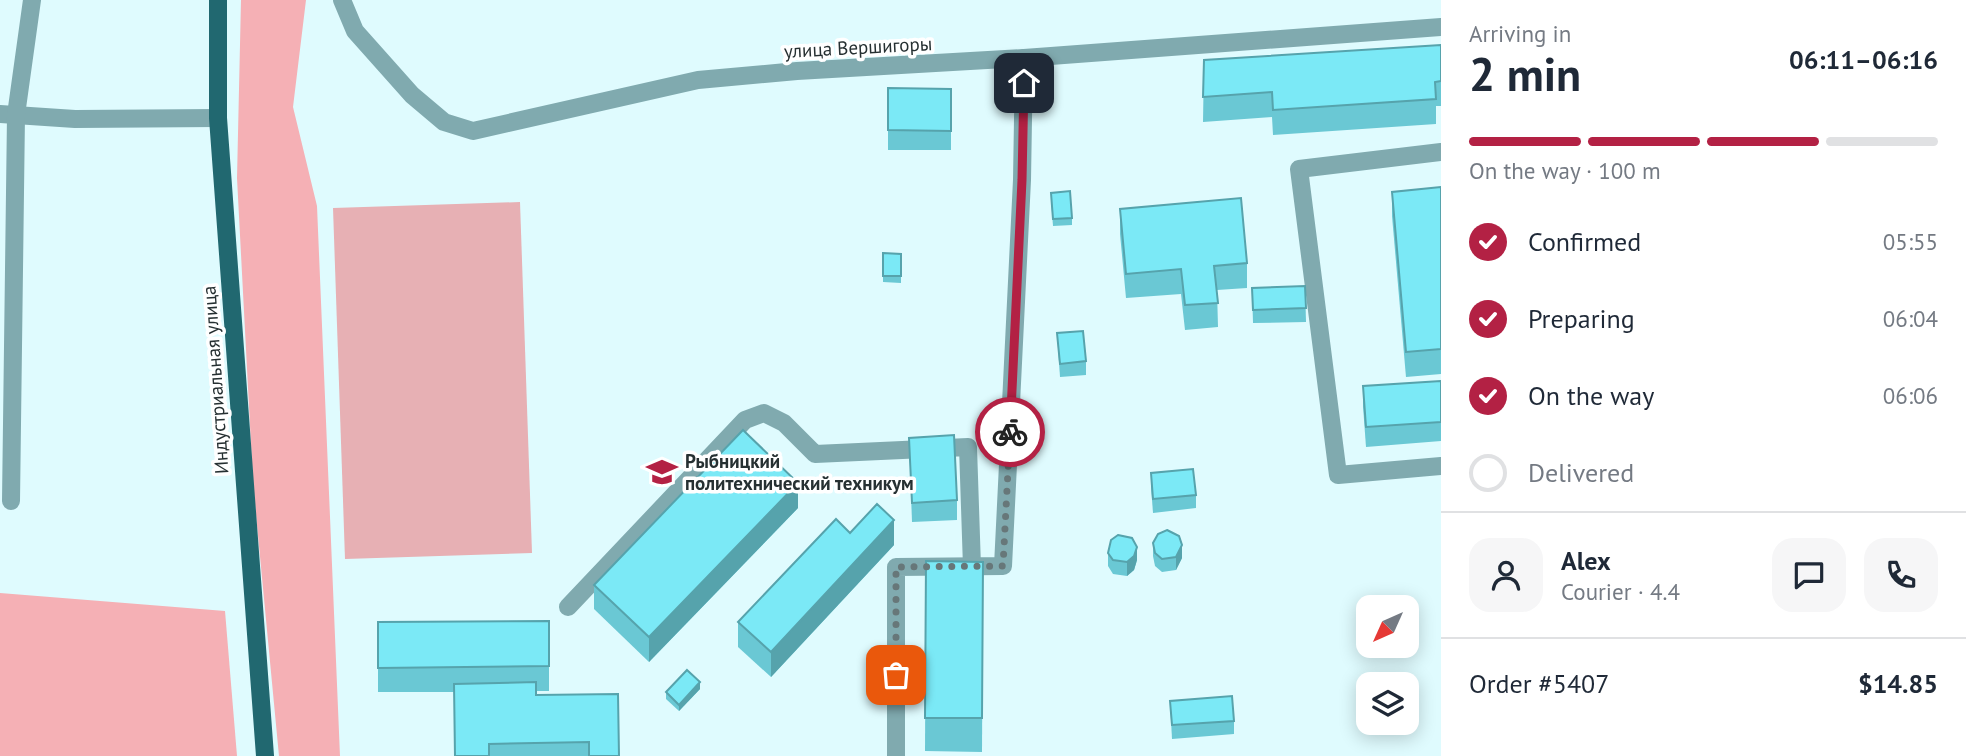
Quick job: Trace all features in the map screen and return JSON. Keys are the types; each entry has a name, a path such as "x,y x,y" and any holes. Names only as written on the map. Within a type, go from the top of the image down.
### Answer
{"main road":[{"name":"Индустриальная улица","path":"218,0 218,118 265,756"}],"street":[{"path":"11,501 8,115 32,0"},
{"name":"улица Вершигоры","path":"342,0 355,31 412,95 444,122 473,131 698,80 1441,27"},
{"path":"896,756 896,567 1003,566 1022,180 1024,58"},
{"path":"8,115 75,119 218,118"},
{"path":"1441,152 1299,169 1338,475 1441,466"},
{"path":"568,607 745,419 764,413 784,423 816,454 968,447 972,567"}],"shaded area":[{"path":"241,0 306,0 293,107 317,206 340,756 279,756 253,483 237,178"},
{"path":"520,202 532,553 345,559 333,208"},
{"path":"0,593 225,611 237,756 0,756"}],"building":[{"path":"1441,45 1441,81 1435,82 1436,99 1273,110 1272,92 1203,97 1204,60"},
{"path":"888,88 951,89 951,131 888,130"},
{"path":"1441,187 1441,349 1406,352 1392,192"},
{"path":"1070,191 1072,218 1053,219 1051,193"},
{"path":"1241,198 1247,263 1214,266 1218,303 1185,305 1181,269 1126,274 1120,209"},
{"path":"883,253 901,254 901,276 883,276"},
{"path":"1305,286 1306,308 1253,310 1252,288"},
{"path":"1083,331 1086,361 1060,364 1057,333"},
{"path":"1441,381 1441,422 1366,427 1363,386"},
{"path":"743,430 798,483 649,637 594,585"},
{"path":"954,435 957,500 912,503 909,438"},
{"path":"1193,469 1196,495 1153,499 1151,473"},
{"path":"877,504 894,520 771,652 738,622 836,519 850,533"},
{"path":"1167,530 1179,536 1182,545 1176,557 1162,559 1155,553 1153,543 1158,534"},
{"path":"1118,535 1132,538 1137,547 1134,556 1127,562 1113,560 1108,553 1111,540"},
{"path":"926,561 983,562 982,718 925,718"},
{"path":"549,621 549,666 378,668 378,622"},
{"path":"687,670 700,682 679,705 666,692"},
{"path":"536,682 536,695 618,694 619,756 589,756 589,742 489,744 489,756 455,756 454,684"},
{"path":"1232,696 1234,721 1172,725 1170,701"}],"way so far":[{"path":"896,675 896,567 1003,566 1010,432"}],"place":[{"name":"Рыбницкий политехнический техникум","path":"662,472"}],"route":[{"path":"1010,432 1024,83"}]}
